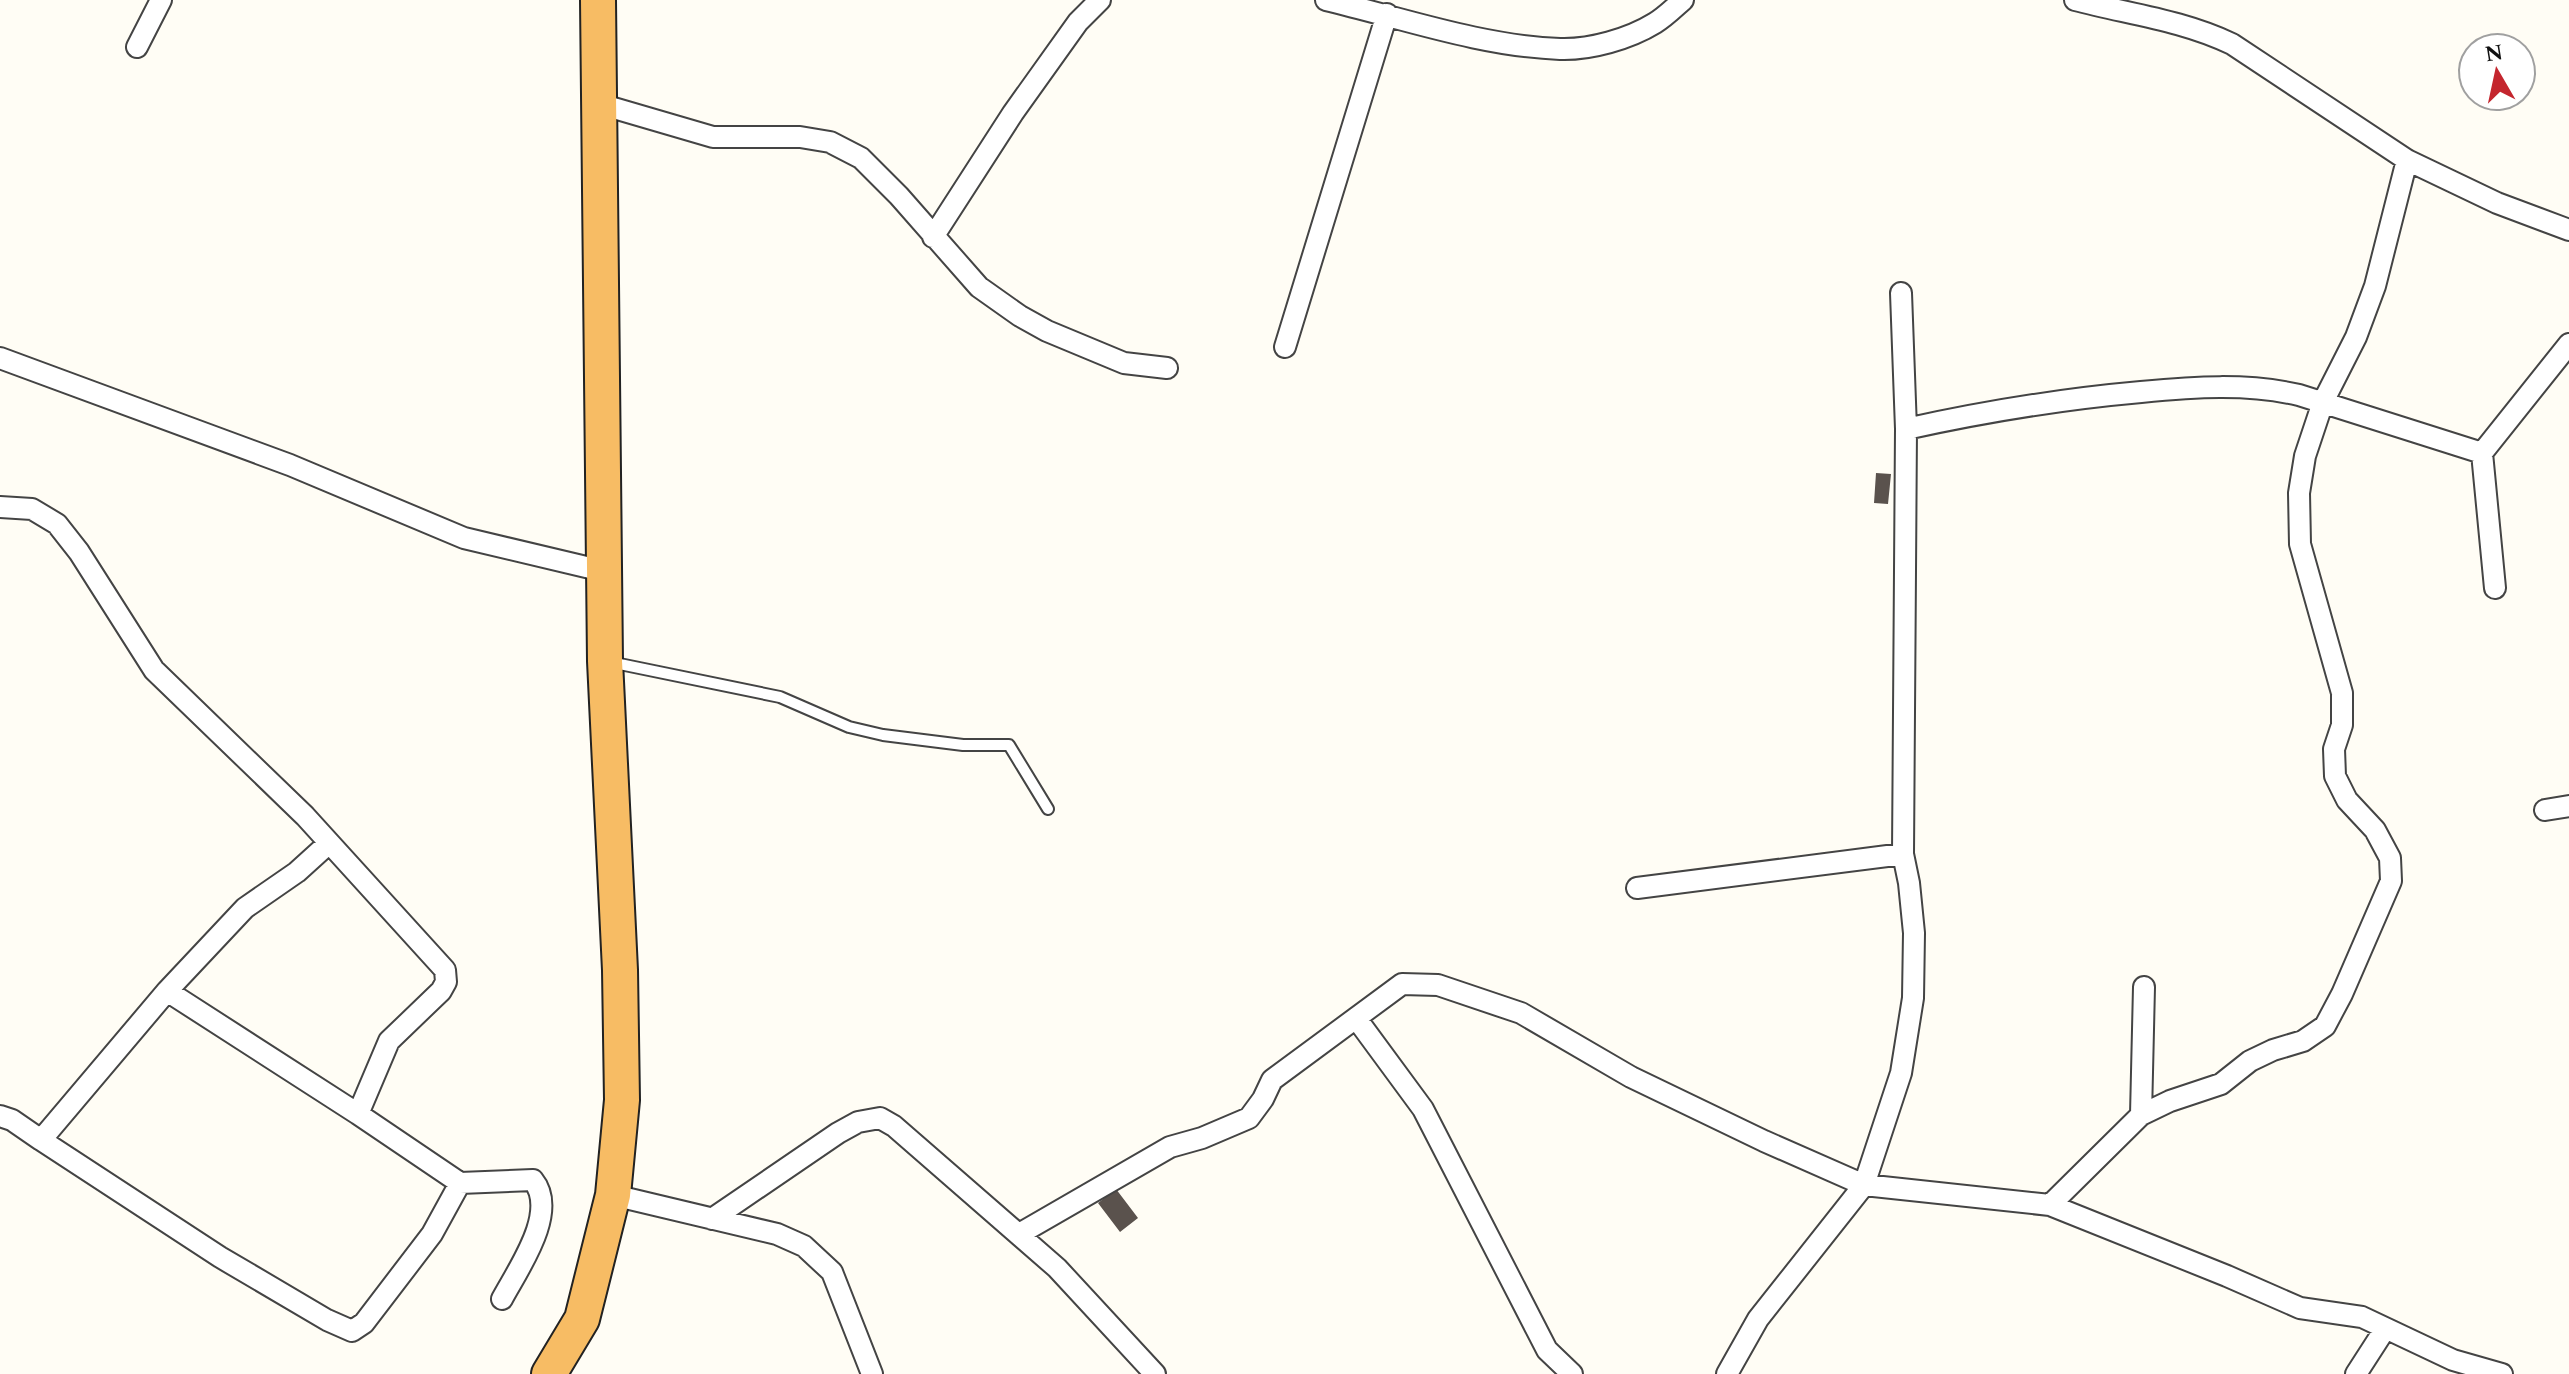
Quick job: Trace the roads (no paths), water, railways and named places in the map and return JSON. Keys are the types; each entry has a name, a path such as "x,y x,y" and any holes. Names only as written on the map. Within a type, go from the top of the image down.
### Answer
{"highway":[{"path":"549,1374 582,1319 613,1195 622,1100 603,571 598,0"}],"street":[{"path":"137,47 161,0"},
{"path":"933,237 1013,113 1078,22 1100,0"},
{"path":"1326,0 1470,36 1563,49 1603,43 1629,35 1654,23 1683,0"},
{"path":"2075,0 2208,32 2264,62 2407,160 2497,203 2569,230"},
{"path":"1285,347 1387,14"},
{"path":"600,104 713,137 800,137 830,142 861,158 979,287 1020,316 1047,331 1124,363 1167,368"},
{"path":"2050,1205 2141,1115 2170,1101 2221,1084 2250,1061 2303,1041 2325,1026 2391,881 2390,858 2375,830 2347,800 2335,776 2334,749 2342,725 2342,693 2300,544 2301,481 2305,456 2323,402 2356,337 2375,286 2407,160"},
{"path":"1727,1374 1758,1319 1864,1185 1901,1073 1913,998 1914,933 1903,854 1906,429 1901,293"},
{"path":"2495,588 2482,453 2569,344"},
{"path":"0,358 290,465 464,538 603,571"},
{"path":"1906,429 1965,416 2098,396 2183,388 2277,390 2482,453"},
{"path":"0,507 32,509 57,524 79,552 154,670 305,816 445,970 441,991 389,1041 358,1114"},
{"path":"2545,810 2569,806"},
{"path":"41,1140 167,991 245,908 297,872 329,843"},
{"path":"1637,888 1903,854"},
{"path":"1019,1234 1170,1147 1202,1138 1249,1118 1272,1080 1402,984 1438,985 1521,1013 1631,1077 1864,1185 2050,1205 2300,1308 2362,1317 2453,1360 2502,1374"},
{"path":"2141,1115 2144,987"},
{"path":"167,991 460,1183 533,1180 538,1187 541,1217 533,1241 502,1299"},
{"path":"1356,1018 1423,1109 1547,1350 1572,1374"},
{"path":"0,1116 12,1120 220,1257 327,1320 352,1331 364,1323 432,1234 460,1183"},
{"path":"712,1219 838,1133 858,1122 880,1118 894,1126 1057,1268 1155,1374"},
{"path":"613,1195 777,1234 804,1246 832,1272 872,1374"},
{"path":"2356,1374 2385,1329"}],"lane":[{"path":"605,661 780,697 849,727 883,735 963,745 1009,745 1048,809"}]}
